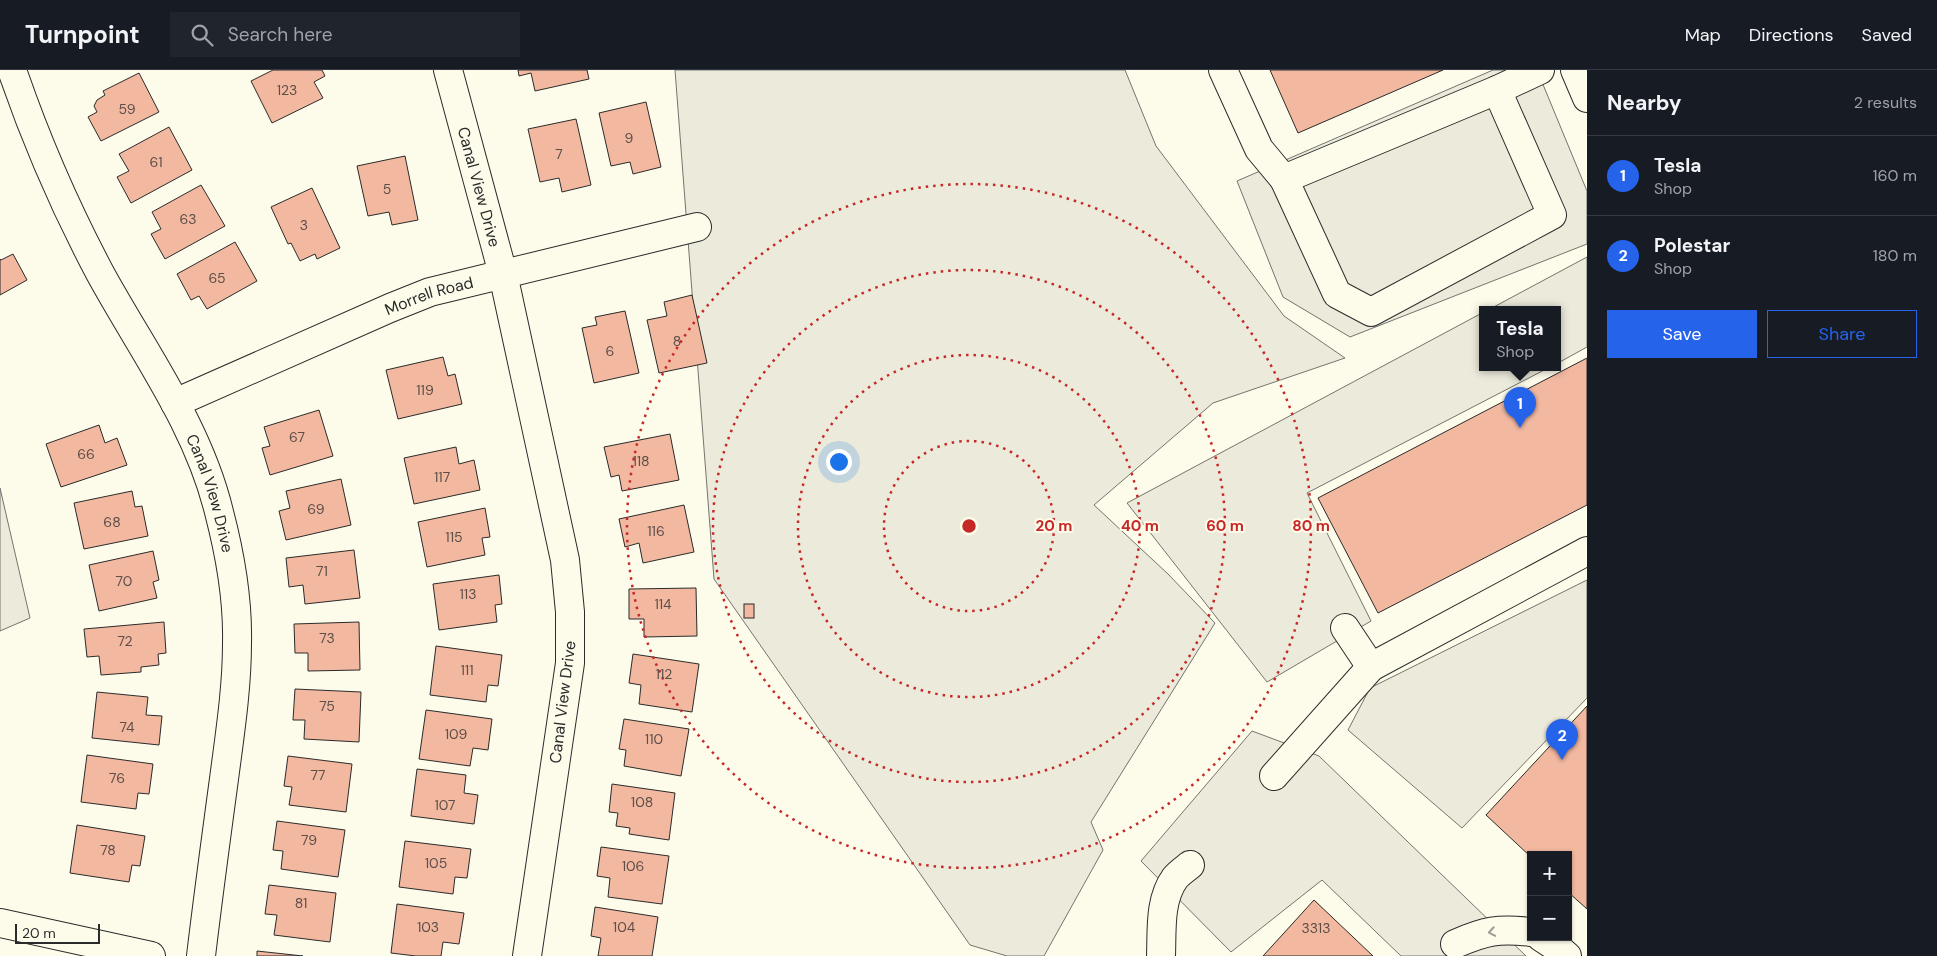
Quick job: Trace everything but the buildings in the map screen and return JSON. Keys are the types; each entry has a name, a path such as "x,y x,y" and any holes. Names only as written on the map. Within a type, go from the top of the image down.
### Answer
{"street":[{"name":"Canal View Drive","path":"12,70 28,118 58,188 100,272 175,403 198,452 219,511 233,580 237,641 234,699 200,956"},
{"name":"Canal View Drive","path":"448,70 503,274 565,560 570,612 570,664 527,956"},
{"path":"1223,70 1259,149 1284,179 1337,294 1371,312 1552,215 1497,90"},
{"path":"1284,179 1497,90 1540,70"},
{"path":"1575,70 1587,98"},
{"name":"Morrell Road","path":"175,403 406,302 458,284 697,227"},
{"path":"1274,776 1371,667 1587,551"},
{"path":"1345,628 1371,667"},
{"path":"1161,956 1165,900 1175,878 1190,865"},
{"path":"0,923 151,956"},
{"path":"1455,944 1478,934 1506,929 1527,932"},
{"path":"1547,941 1567,956"}],"shaded area":[{"path":"675,70 1125,70 1156,146 1284,316 1345,358 1213,403 1094,505 1168,574 1215,623 1091,822 1103,850 1044,956 1007,956 970,945 714,579"},
{"path":"1493,70 1537,70 1587,191 1587,244 1350,337 1283,297 1237,181"},
{"path":"1587,257 1587,347 1561,361 1561,306 1496,306"},
{"path":"1479,315 1479,371 1542,371 1307,493 1371,621 1267,682 1127,503"},
{"path":"0,488 30,618 0,631"},
{"path":"1587,580 1587,698 1462,828 1348,730 1370,688"},
{"path":"1252,731 1319,756 1526,956 1401,956 1322,880 1231,952 1141,861"}],"place":[{"name":"Tesla","path":"1520,428"},
{"name":"Polestar","path":"1562,760"}]}
